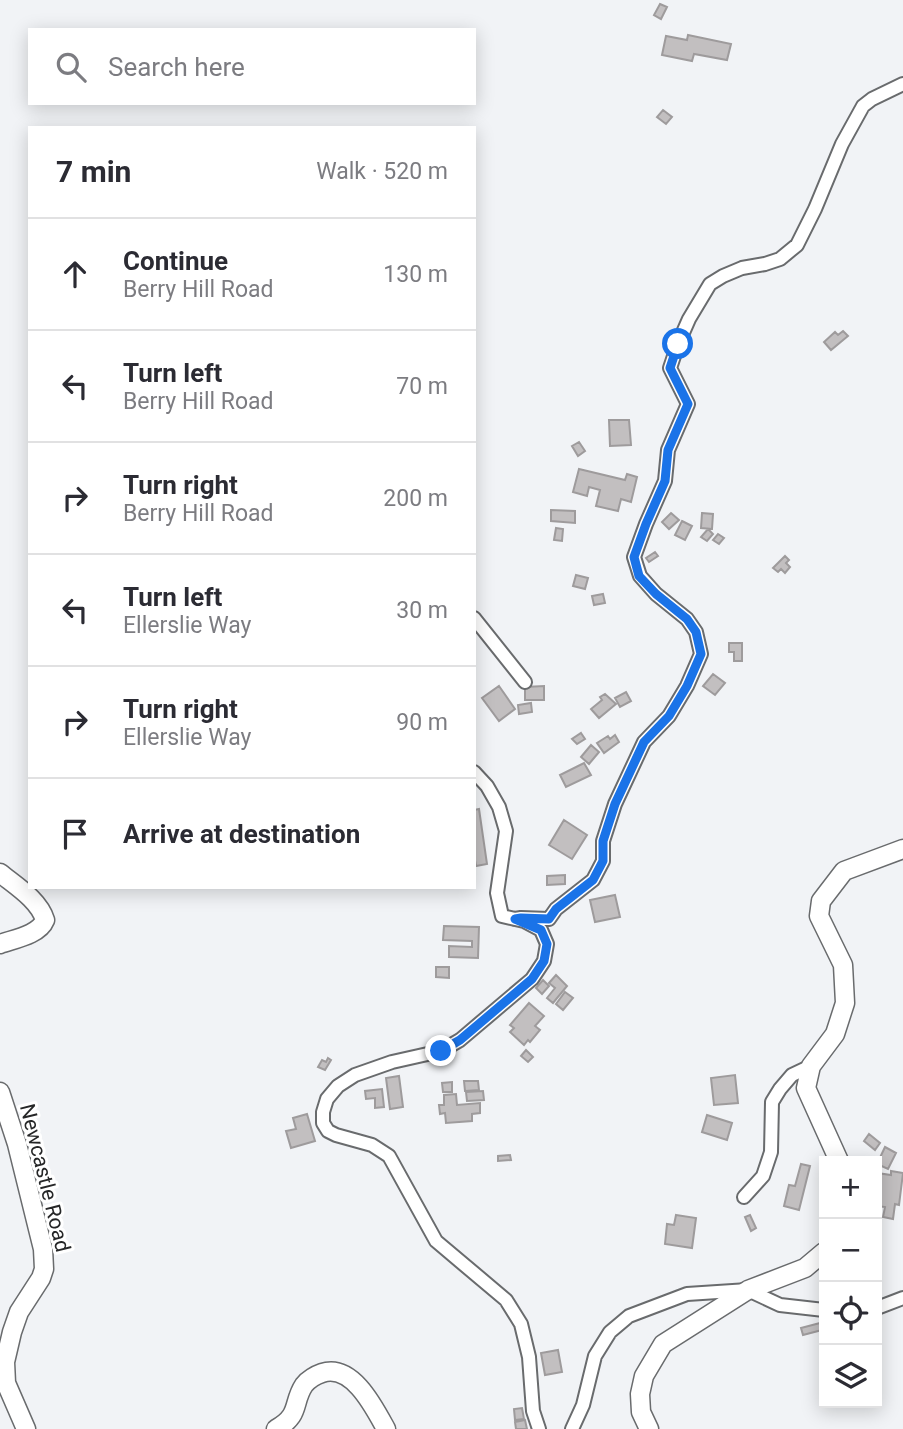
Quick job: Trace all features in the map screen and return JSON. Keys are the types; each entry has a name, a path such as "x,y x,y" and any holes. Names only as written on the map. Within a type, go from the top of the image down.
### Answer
{"main road":[{"path":"837,1156 806,1088 811,1066 835,1034 845,1003 843,965 819,916 821,901 844,871 903,849"},
{"path":"0,873 41,910 45,920 43,926 33,932 0,944"},
{"name":"Newcastle Road","path":"0,1093 17,1144 43,1249 44,1269 41,1278 19,1312 5,1362 6,1383 26,1429"},
{"path":"649,1429 641,1412 640,1394 643,1376 663,1343 748,1290 805,1268 819,1256"},
{"path":"276,1429 293,1416 303,1387 308,1381 324,1372 332,1371 347,1376 366,1396 386,1429"}],"street":[{"path":"515,919 549,919 556,909 593,880 603,861 603,841 615,804 644,742 669,716 687,686 701,654 692,625 639,576 634,557 665,481 668,450 688,404 670,368 689,318 710,284 742,268 780,259 797,245 842,144 863,106 903,84"},
{"path":"476,621 525,682"},
{"path":"476,774 487,786 499,807 506,831 498,893 502,916 541,930 547,944 544,961 532,979 460,1040 441,1051 392,1062 355,1075 338,1086 327,1099 323,1123 328,1131 372,1145 389,1156 436,1241 506,1300 521,1324 529,1357 533,1411 539,1429"},
{"path":"744,1197 763,1176 771,1152 772,1102 792,1075 811,1066"},
{"path":"572,1429 583,1405 595,1356 610,1332 629,1317 687,1294 748,1290 780,1305 819,1309"},
{"path":"882,1306 903,1298"}],"building":[{"path":"660,4 667,7 661,19 654,15"},
{"path":"688,35 731,44 727,60 694,54 692,61 662,55 666,36 687,40"},
{"path":"663,110 672,117 666,124 657,117"},
{"path":"843,331 848,336 831,350 824,342 835,332 838,335"},
{"path":"609,420 629,420 631,445 610,446"},
{"path":"579,442 585,451 578,456 572,446"},
{"path":"579,469 625,480 627,474 637,477 631,502 621,499 618,511 596,506 600,490 589,487 587,496 573,492"},
{"path":"551,510 575,511 575,523 551,521"},
{"path":"671,513 679,520 669,529 662,522"},
{"path":"702,513 713,514 712,529 701,528"},
{"path":"682,521 692,526 685,540 675,535"},
{"path":"556,528 563,529 562,541 554,540"},
{"path":"708,529 713,534 707,541 701,537"},
{"path":"718,534 724,538 719,544 713,540"},
{"path":"655,552 658,556 649,562 646,558"},
{"path":"785,556 790,567 785,573 781,569 778,572 773,568"},
{"path":"576,575 588,578 585,589 573,586"},
{"path":"603,594 605,603 594,605 592,596"},
{"path":"729,643 742,643 742,661 734,661 734,652 729,652"},
{"path":"713,674 725,683 715,695 703,686"},
{"path":"499,686 515,709 499,721 482,698"},
{"path":"544,686 544,700 525,700 525,687"},
{"path":"626,692 631,701 620,707 615,698"},
{"path":"605,694 616,704 599,718 591,709"},
{"path":"531,703 532,712 519,714 518,705"},
{"path":"581,733 585,739 577,744 572,739"},
{"path":"615,735 619,742 604,753 597,743"},
{"path":"591,745 599,752 589,764 581,757"},
{"path":"584,763 591,775 566,787 560,775"},
{"path":"479,809 487,864 476,866 476,810"},
{"path":"564,820 587,835 572,859 549,845"},
{"path":"565,875 565,884 547,885 547,876"},
{"path":"615,895 620,917 595,922 590,900"},
{"path":"444,926 479,927 478,958 449,957 449,946 472,947 472,941 443,940"},
{"path":"436,967 449,967 449,978 436,977"},
{"path":"556,975 567,986 553,1003 547,998 555,988 549,983"},
{"path":"543,980 549,986 542,994 536,988"},
{"path":"565,992 573,998 563,1010 556,1004"},
{"path":"529,1003 544,1016 535,1026 540,1030 524,1045 510,1032 514,1028 510,1025"},
{"path":"526,1050 533,1057 528,1062 521,1056"},
{"path":"328,1058 331,1060 325,1070 318,1067 322,1060 326,1062"},
{"path":"735,1075 738,1103 714,1105 711,1078"},
{"path":"399,1076 403,1107 390,1109 386,1078"},
{"path":"464,1081 478,1081 479,1090 465,1091"},
{"path":"452,1082 452,1092 443,1092 442,1083"},
{"path":"382,1089 384,1107 375,1108 375,1098 366,1099 365,1091"},
{"path":"483,1091 484,1100 467,1101 466,1092"},
{"path":"456,1094 457,1105 480,1103 480,1113 472,1114 472,1121 446,1123 445,1113 440,1114 439,1105 444,1105 444,1095"},
{"path":"307,1114 315,1141 291,1148 286,1131 296,1129 293,1118"},
{"path":"707,1115 732,1123 727,1140 702,1132"},
{"path":"869,1134 880,1143 875,1150 864,1141"},
{"path":"885,1147 896,1153 888,1169 882,1166 881,1156"},
{"path":"510,1155 511,1160 498,1161 498,1156"},
{"path":"801,1164 810,1166 799,1210 784,1206 789,1185 795,1186"},
{"path":"891,1171 903,1173 899,1205 895,1204 893,1219 883,1217 885,1207 882,1207 882,1174 891,1175"},
{"path":"676,1215 696,1218 692,1248 665,1244 667,1224 674,1225"},
{"path":"750,1215 756,1228 751,1231 745,1217"},
{"path":"819,1323 819,1331 803,1335 801,1328"},
{"path":"558,1350 562,1372 545,1375 541,1353"},
{"path":"522,1408 524,1419 515,1420 514,1409"},
{"path":"525,1420 527,1429 516,1429 515,1422"}],"route":[{"path":"441,1051 460,1040 491,1015 532,979 544,961 547,944 541,930 515,919 549,919 556,909 593,880 603,861 603,841 615,804 644,742 669,716 687,686 701,654 696,632 687,619 639,576 634,557 665,481 668,450 688,404 670,368 678,344"}]}
